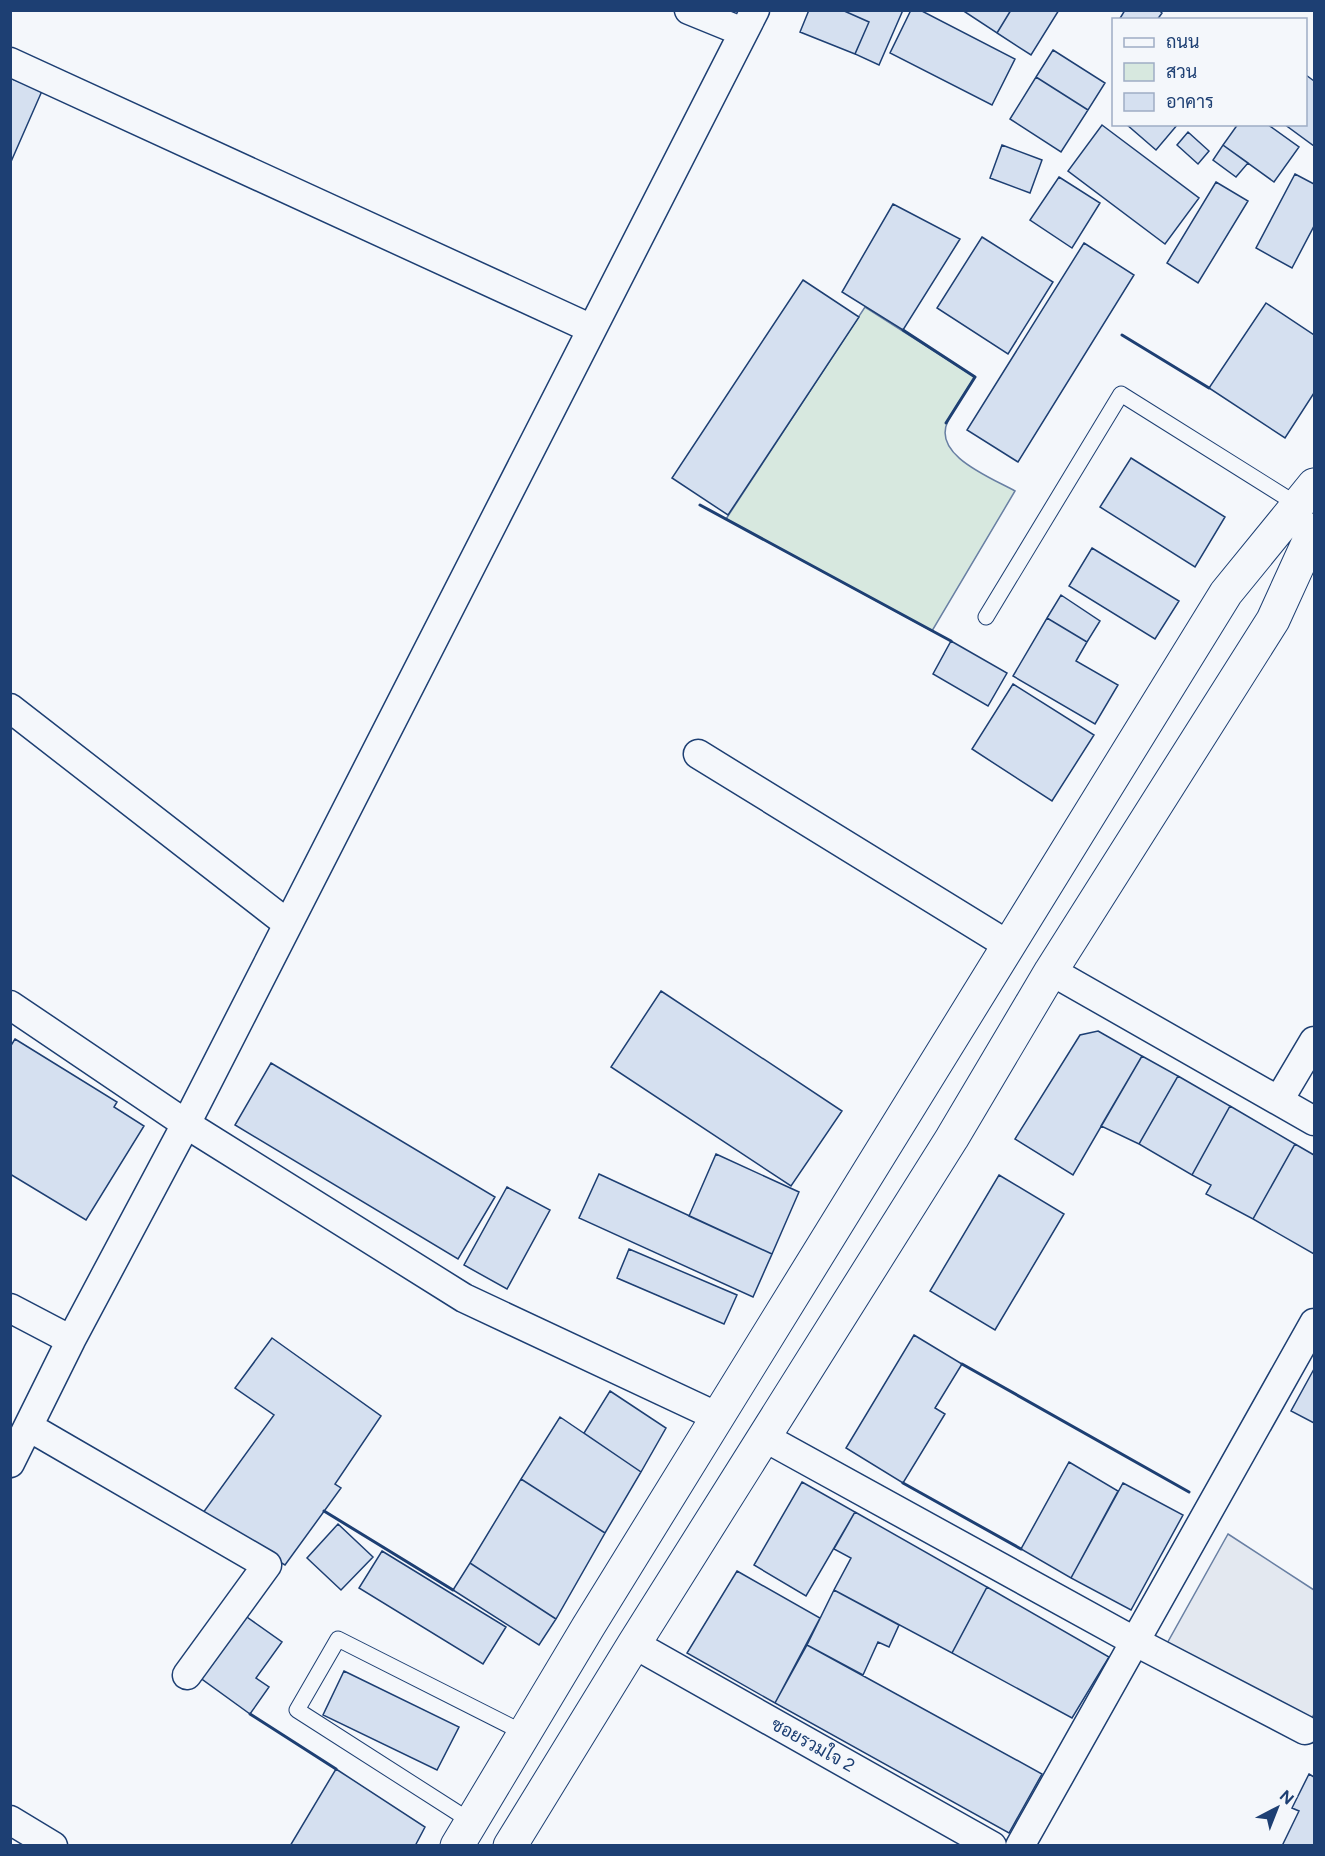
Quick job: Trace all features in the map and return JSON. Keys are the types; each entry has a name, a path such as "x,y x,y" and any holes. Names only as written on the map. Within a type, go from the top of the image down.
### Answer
{"main road":[{"path":"464,1834 1226,593 1309,507"},
{"path":"510,1845 633,1644 952,1138 1051,971 1273,620 1309,507"},
{"path":"907,1111 952,1138"}],"street":[{"path":"10,1463 71,1340 186,1124 749,21 688,10"},
{"path":"10,62 592,329"},
{"path":"10,708 288,924"},
{"path":"698,754 1008,945"},
{"path":"1051,971 1314,1121"},
{"path":"10,1005 186,1124 464,1298 718,1417"},
{"path":"1279,1100 1314,1041"},
{"path":"10,1308 71,1340"},
{"path":"1020,1845 1314,1323"},
{"path":"29,1427 267,1565 187,1675"},
{"path":"764,1437 1134,1641 1310,1733"},
{"name":"ซอยรวมใจ 2","path":"633,1644 992,1845"},
{"path":"10,1820 52,1845"}],"lane":[{"path":"986,617 1121,394 1309,507"},
{"path":"464,1834 297,1710 338,1640 525,1732"}],"green space":[{"path":"865,307 975,377 948,421 945,433 948,444 966,464 1015,491 932,631 726,519"}],"shaded area":[{"path":"1228,1534 1314,1590 1314,1714 1299,1740 1155,1665"}],"building":[{"path":"809,10 842,10 869,22 855,54 800,32"},
{"path":"842,10 903,10 879,65 855,54 869,22"},
{"path":"911,10 920,10 1015,59 992,105 890,53"},
{"path":"962,10 1011,10 997,33"},
{"path":"1011,10 1059,10 1031,55 997,33"},
{"path":"1125,10 1159,10 1162,13 1158,18 1120,18"},
{"path":"1053,50 1105,83 1088,110 1036,77"},
{"path":"1307,76 1314,81 1314,146 1287,126 1307,126"},
{"path":"1036,77 1088,110 1061,152 1010,119"},
{"path":"10,78 42,91 10,164"},
{"path":"1102,125 1199,198 1165,244 1068,171"},
{"path":"1128,126 1176,126 1156,150"},
{"path":"1237,126 1270,126 1299,147 1274,182 1223,145"},
{"path":"1188,132 1209,151 1198,164 1177,145"},
{"path":"1002,145 1042,160 1030,193 990,178"},
{"path":"1223,145 1248,163 1236,177 1213,160"},
{"path":"1295,174 1314,184 1314,226 1292,268 1256,248"},
{"path":"1059,177 1100,203 1072,248 1030,220"},
{"path":"1216,182 1248,201 1198,283 1167,263"},
{"path":"893,204 960,239 903,330 842,292"},
{"path":"982,237 1053,282 1008,354 937,308"},
{"path":"1084,243 1134,275 1018,462 967,430"},
{"path":"803,280 859,317 728,515 672,478"},
{"path":"1266,303 1314,335 1314,393 1285,438 1209,388"},
{"path":"1131,458 1225,517 1195,567 1100,507"},
{"path":"1092,548 1179,601 1155,639 1069,586"},
{"path":"1061,595 1100,621 1087,642 1047,618"},
{"path":"1047,618 1087,642 1076,661 1118,685 1095,724 1013,676"},
{"path":"951,641 1007,673 988,706 933,674"},
{"path":"1013,684 1094,735 1052,801 972,749"},
{"path":"661,991 842,1111 791,1186 611,1067"},
{"path":"1098,1031 1142,1056 1073,1175 1015,1139 1080,1035"},
{"path":"15,1039 117,1102 114,1107 144,1126 86,1220 10,1174 10,1047"},
{"path":"1142,1056 1178,1076 1139,1144 1101,1126"},
{"path":"271,1063 495,1197 458,1259 235,1125"},
{"path":"1178,1076 1230,1106 1192,1175 1139,1144"},
{"path":"1230,1106 1295,1144 1253,1219 1206,1194 1211,1185 1192,1175"},
{"path":"1295,1144 1314,1155 1314,1254 1253,1219"},
{"path":"716,1154 799,1192 772,1254 689,1216"},
{"path":"599,1174 772,1254 753,1297 579,1218"},
{"path":"999,1175 1064,1214 995,1330 930,1291"},
{"path":"507,1187 550,1210 507,1289 464,1265"},
{"path":"629,1249 737,1295 724,1324 617,1278"},
{"path":"914,1335 962,1364 935,1408 945,1414 903,1483 846,1448"},
{"path":"272,1338 381,1416 335,1484 341,1488 285,1565 200,1517 274,1415 235,1388"},
{"path":"1314,1369 1314,1423 1291,1411"},
{"path":"610,1391 666,1428 641,1472 584,1433"},
{"path":"560,1417 641,1472 605,1533 521,1479"},
{"path":"1069,1462 1118,1491 1071,1578 1021,1549"},
{"path":"521,1479 605,1533 556,1619 470,1563"},
{"path":"802,1482 855,1512 806,1596 754,1565"},
{"path":"1123,1483 1183,1515 1131,1610 1071,1578"},
{"path":"855,1512 987,1587 952,1653 834,1590 851,1558 834,1549"},
{"path":"338,1524 373,1557 341,1590 307,1558"},
{"path":"382,1551 506,1627 483,1664 359,1588"},
{"path":"470,1563 556,1619 539,1645 453,1590"},
{"path":"737,1571 820,1618 775,1703 687,1653"},
{"path":"987,1587 1109,1657 1072,1718 952,1653"},
{"path":"834,1590 899,1625 889,1647 878,1642 863,1675 807,1645"},
{"path":"244,1615 282,1642 256,1678 269,1687 250,1714 199,1677"},
{"path":"807,1645 1042,1774 1009,1833 775,1703"},
{"path":"344,1671 459,1727 437,1770 323,1715"},
{"path":"336,1769 425,1827 415,1846 290,1846"},
{"path":"1309,1774 1314,1777 1314,1846 1282,1846 1299,1811 1292,1808"}],"wall":[{"path":"903,330 975,377 946,423"},
{"path":"1122,335 1209,388"},
{"path":"700,505 951,641"},
{"path":"962,1364 1189,1492"},
{"path":"903,1483 1021,1549"},
{"path":"324,1511 453,1590"},
{"path":"250,1714 336,1769"}]}
